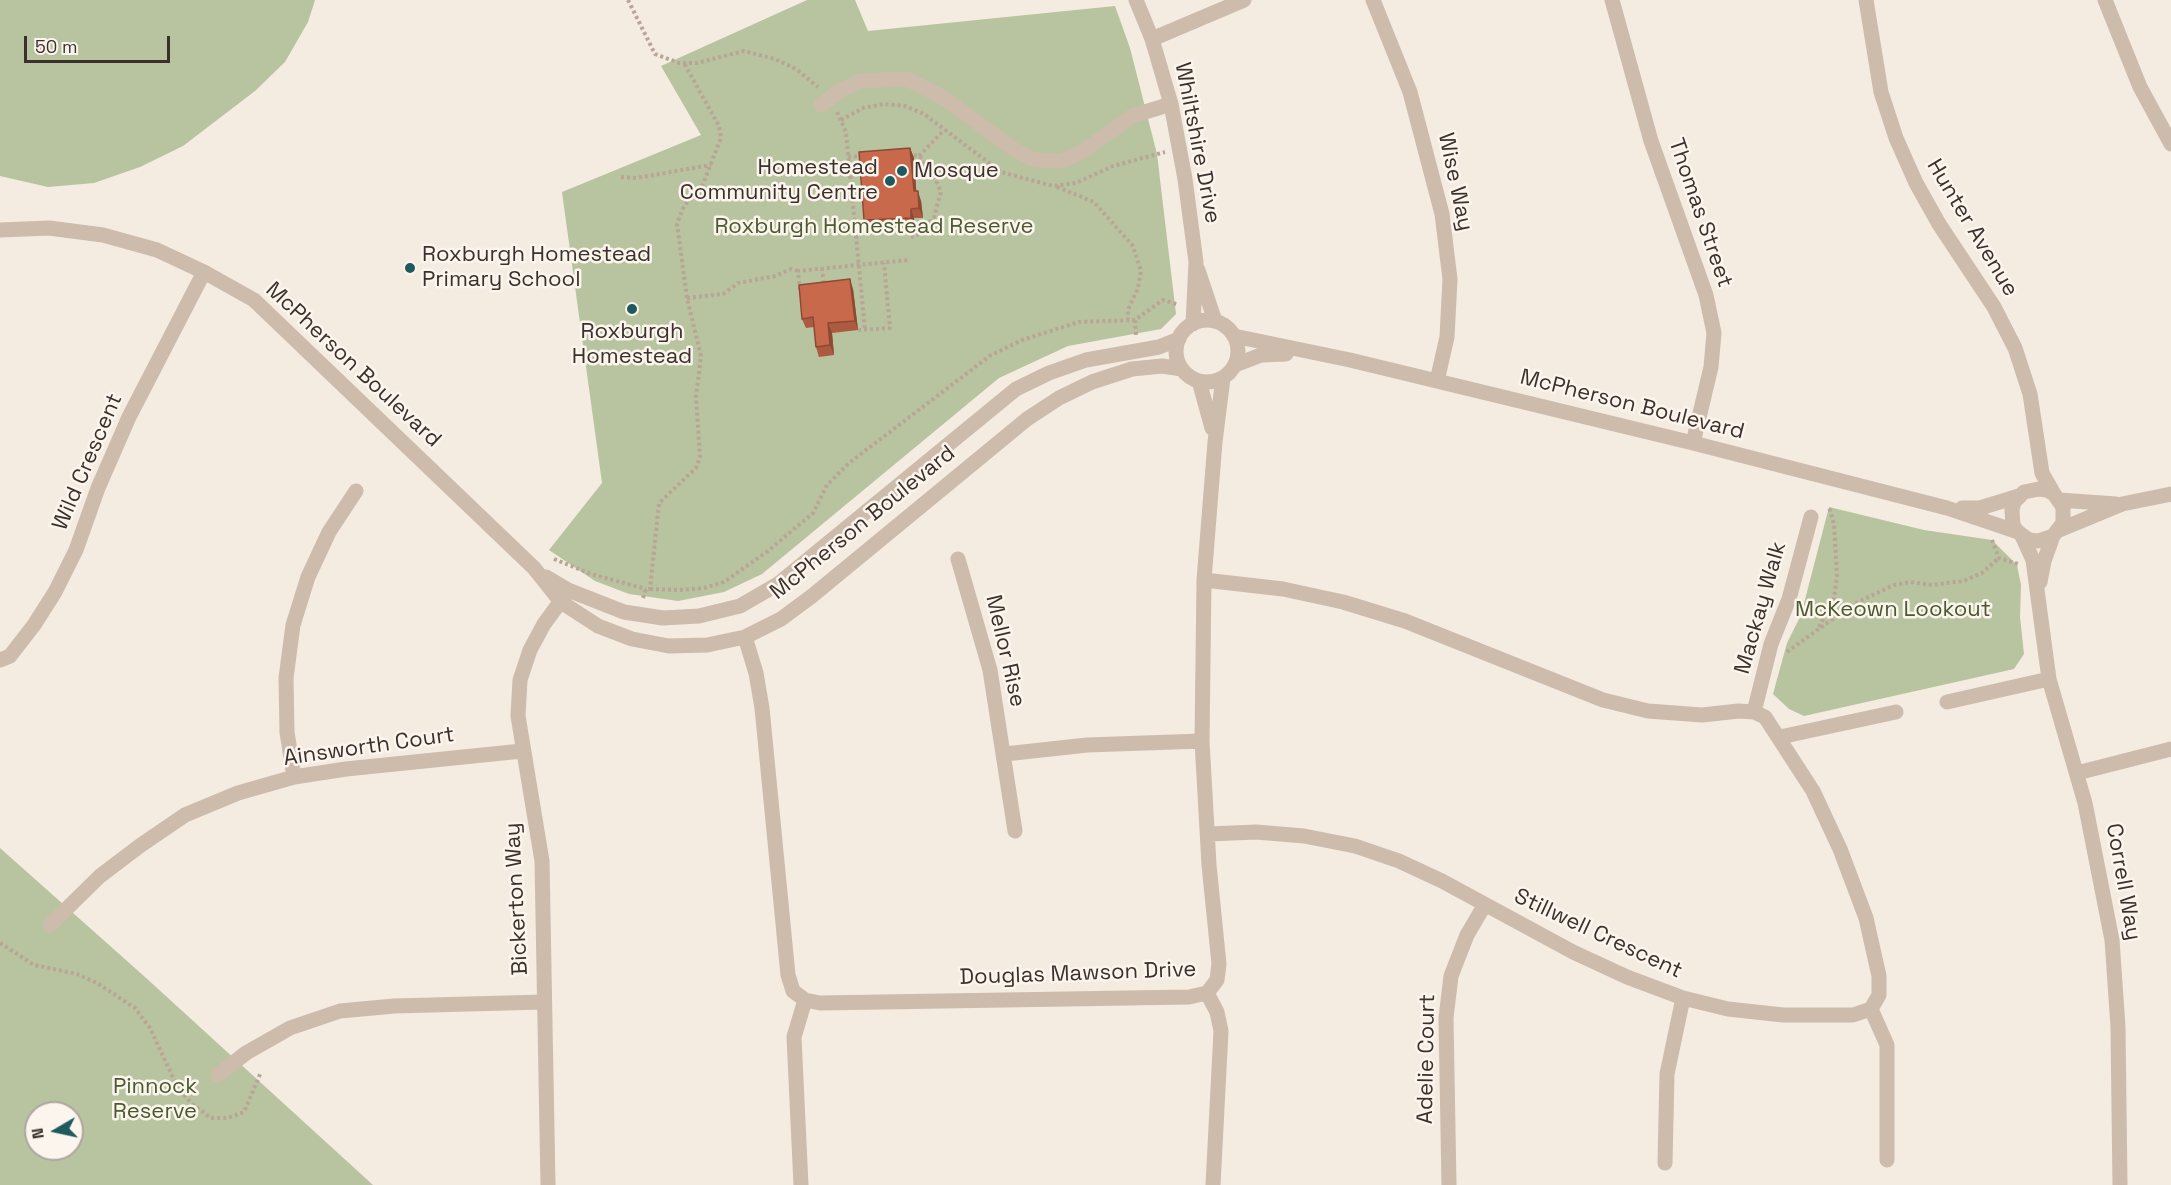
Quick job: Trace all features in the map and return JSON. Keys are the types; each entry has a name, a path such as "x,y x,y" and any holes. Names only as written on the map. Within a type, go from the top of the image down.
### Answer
{"street":[{"name":"Whiltshire Drive","path":"1136,0 1152,39 1171,104 1185,179 1196,262 1215,321"},
{"path":"1152,39 1244,0"},
{"name":"Wise Way","path":"1373,0 1410,92 1442,214 1450,279 1447,337 1437,381"},
{"name":"Thomas Street","path":"1612,0 1651,141 1706,295 1714,333 1712,366 1693,443"},
{"name":"Hunter Avenue","path":"1866,0 1881,92 1896,138 1933,214 1994,307 2015,348 2030,394 2042,473 2056,497"},
{"path":"2105,0 2140,87 2171,144"},
{"path":"825,102 860,81 907,79 944,98 1012,148 1034,160 1061,161 1082,152 1132,116 1171,104"},
{"name":"McPherson Boulevard","path":"0,230 50,228 103,235 157,250 204,272 254,300 598,626 632,639 669,646 708,645 745,637 781,619 1028,419 1059,398 1092,382 1132,369 1162,366 1182,369"},
{"name":"Whiltshire Drive","path":"1193,316 1196,262"},
{"name":"Wild Crescent","path":"0,660 10,656 34,625 55,592 76,550 98,488 129,417 204,272"},
{"path":"1193,316 1225,326 1234,336 1238,346 1236,365 1223,378 1213,382 1199,381 1182,369 1178,360 1179,339 1193,316"},
{"name":"McPherson Boulevard","path":"1234,336 1437,381 1693,443 1947,508 2020,534"},
{"name":"McPherson Boulevard","path":"564,596 624,612 663,618 699,615 740,606 778,584 1016,388 1086,360 1159,348 1179,339"},
{"name":"McPherson Boulevard","path":"1236,365 1262,355 1304,352"},
{"name":"Douglas Mawson Drive","path":"805,1000 820,1003 1189,997 1207,993 1217,980 1219,964 1209,865 1202,741 1204,580 1215,442 1223,378"},
{"name":"Douglas Mawson Drive","path":"1199,381 1207,402 1215,442"},
{"name":"Hunter Avenue","path":"2022,494 2031,474 2037,441"},
{"path":"2121,504 2056,497 2039,489 2022,494 2012,510 2013,526 2020,534 2038,541 2121,504 2171,494"},
{"path":"294,777 287,732 286,678 293,625 308,577 329,532 356,491"},
{"name":"McPherson Boulevard","path":"1947,508 1980,508 2022,494"},
{"path":"2056,497 2064,515 2056,533"},
{"name":"Mackay Walk","path":"1754,712 1771,644 1790,598 1811,516"},
{"name":"Correll Way","path":"2038,594 2044,561 2056,533"},
{"name":"Correll Way","path":"2020,534 2033,560 2049,679 2077,773 2100,868 2112,940 2118,1027 2120,1185"},
{"name":"Mellor Rise","path":"958,559 990,670 1016,831"},
{"path":"1204,580 1284,589 1343,602 1404,621 1603,700 1648,711 1702,715 1754,712 1765,717 1813,791 1840,849 1866,918 1879,976 1879,996 1871,1009 1887,1045 1887,1160"},
{"name":"Bickerton Way","path":"548,1185 542,861 518,716 520,680 544,624 564,596"},
{"path":"745,637 756,673 762,708 788,975 793,991 805,1000 794,1036 801,1185"},
{"path":"1947,702 2049,679"},
{"path":"1780,737 1896,712"},
{"path":"1005,754 1087,745 1202,741"},
{"path":"2077,773 2171,749"},
{"name":"Ainsworth Court","path":"50,925 100,876 185,815 238,793 294,777 346,769 522,750"},
{"name":"Stillwell Crescent","path":"1209,834 1256,832 1292,835 1355,846 1407,865 1627,977 1683,998 1728,1009 1783,1015 1852,1015 1871,1009"},
{"name":"Adelie Court","path":"1449,1185 1446,1018 1451,976 1467,935 1484,906"},
{"path":"1207,993 1217,1012 1221,1031 1213,1185"},
{"path":"1665,1163 1667,1074 1683,998"},
{"path":"218,1075 246,1053 290,1028 340,1011 394,1006 544,1002"}],"path":[{"path":"628,0 656,54 684,63 697,63 744,51 775,59 795,69 813,82 846,132 865,330"},
{"path":"639,614 648,589 659,503 696,468 700,457 696,397 701,356 687,298 677,224 684,206 703,184 712,165 720,138 719,126 684,63"},
{"path":"919,156 944,130"},
{"path":"898,154 919,156 938,181 940,192 934,217 918,235 910,237"},
{"path":"848,157 868,156"},
{"path":"621,177 636,178 712,165"},
{"path":"1053,186 1094,202 1133,246 1141,271 1138,288 1128,310 1128,319"},
{"path":"687,298 723,294 738,283 775,276 791,269 909,260"},
{"path":"858,330 890,328 884,263"},
{"path":"822,268 825,292"},
{"path":"798,270 800,294 802,294"},
{"path":"554,559 591,574 648,589 704,588 724,582 768,551 813,513 827,485 849,463 991,355 1022,340 1079,322 1135,320 1163,300 1193,316"},
{"path":"1819,627 1834,598 1837,576 1834,524 1829,507"},
{"path":"1994,523 1992,540 1999,558 2017,565 2033,560"},
{"path":"1766,668 1851,605 1894,585 1910,582 1932,585 1963,581 1982,573 1999,558"},
{"path":"0,943 34,965 77,974 97,982 135,1008 150,1028 177,1086 191,1103 211,1118 228,1118 244,1112 261,1072"}],"green space":[{"path":"0,0 315,0 308,22 285,62 255,91 183,146 140,167 94,183 48,187 0,176"},
{"name":"Roxburgh Homestead Reserve","path":"807,0 855,0 868,31 1115,6 1130,48 1157,154 1176,314 1161,329 1068,346 999,378 762,574 724,592 678,601 629,594 595,581 549,550 602,483 562,192 701,135 661,66"},
{"name":"McKeown Lookout","path":"1829,507 1924,530 1992,540 2017,565 2021,585 2020,617 2024,654 2014,669 1804,716 1789,709 1773,694 1787,643 1801,615"},
{"name":"Pinnock Reserve","path":"0,848 145,977 373,1185 0,1185"}],"building":[{"name":"Homestead Community Centre","path":"910,148 914,191 918,191 919,208 911,209 911,218 864,220 859,152"},
{"path":"850,279 855,321 828,323 830,345 816,347 813,317 802,319 799,285"}],"place":[{"name":"Mosque","path":"902,171"},
{"name":"Homestead Community Centre","path":"890,181"},
{"name":"Roxburgh Homestead Primary School","path":"410,268"},
{"name":"Roxburgh Homestead","path":"632,309"}]}
